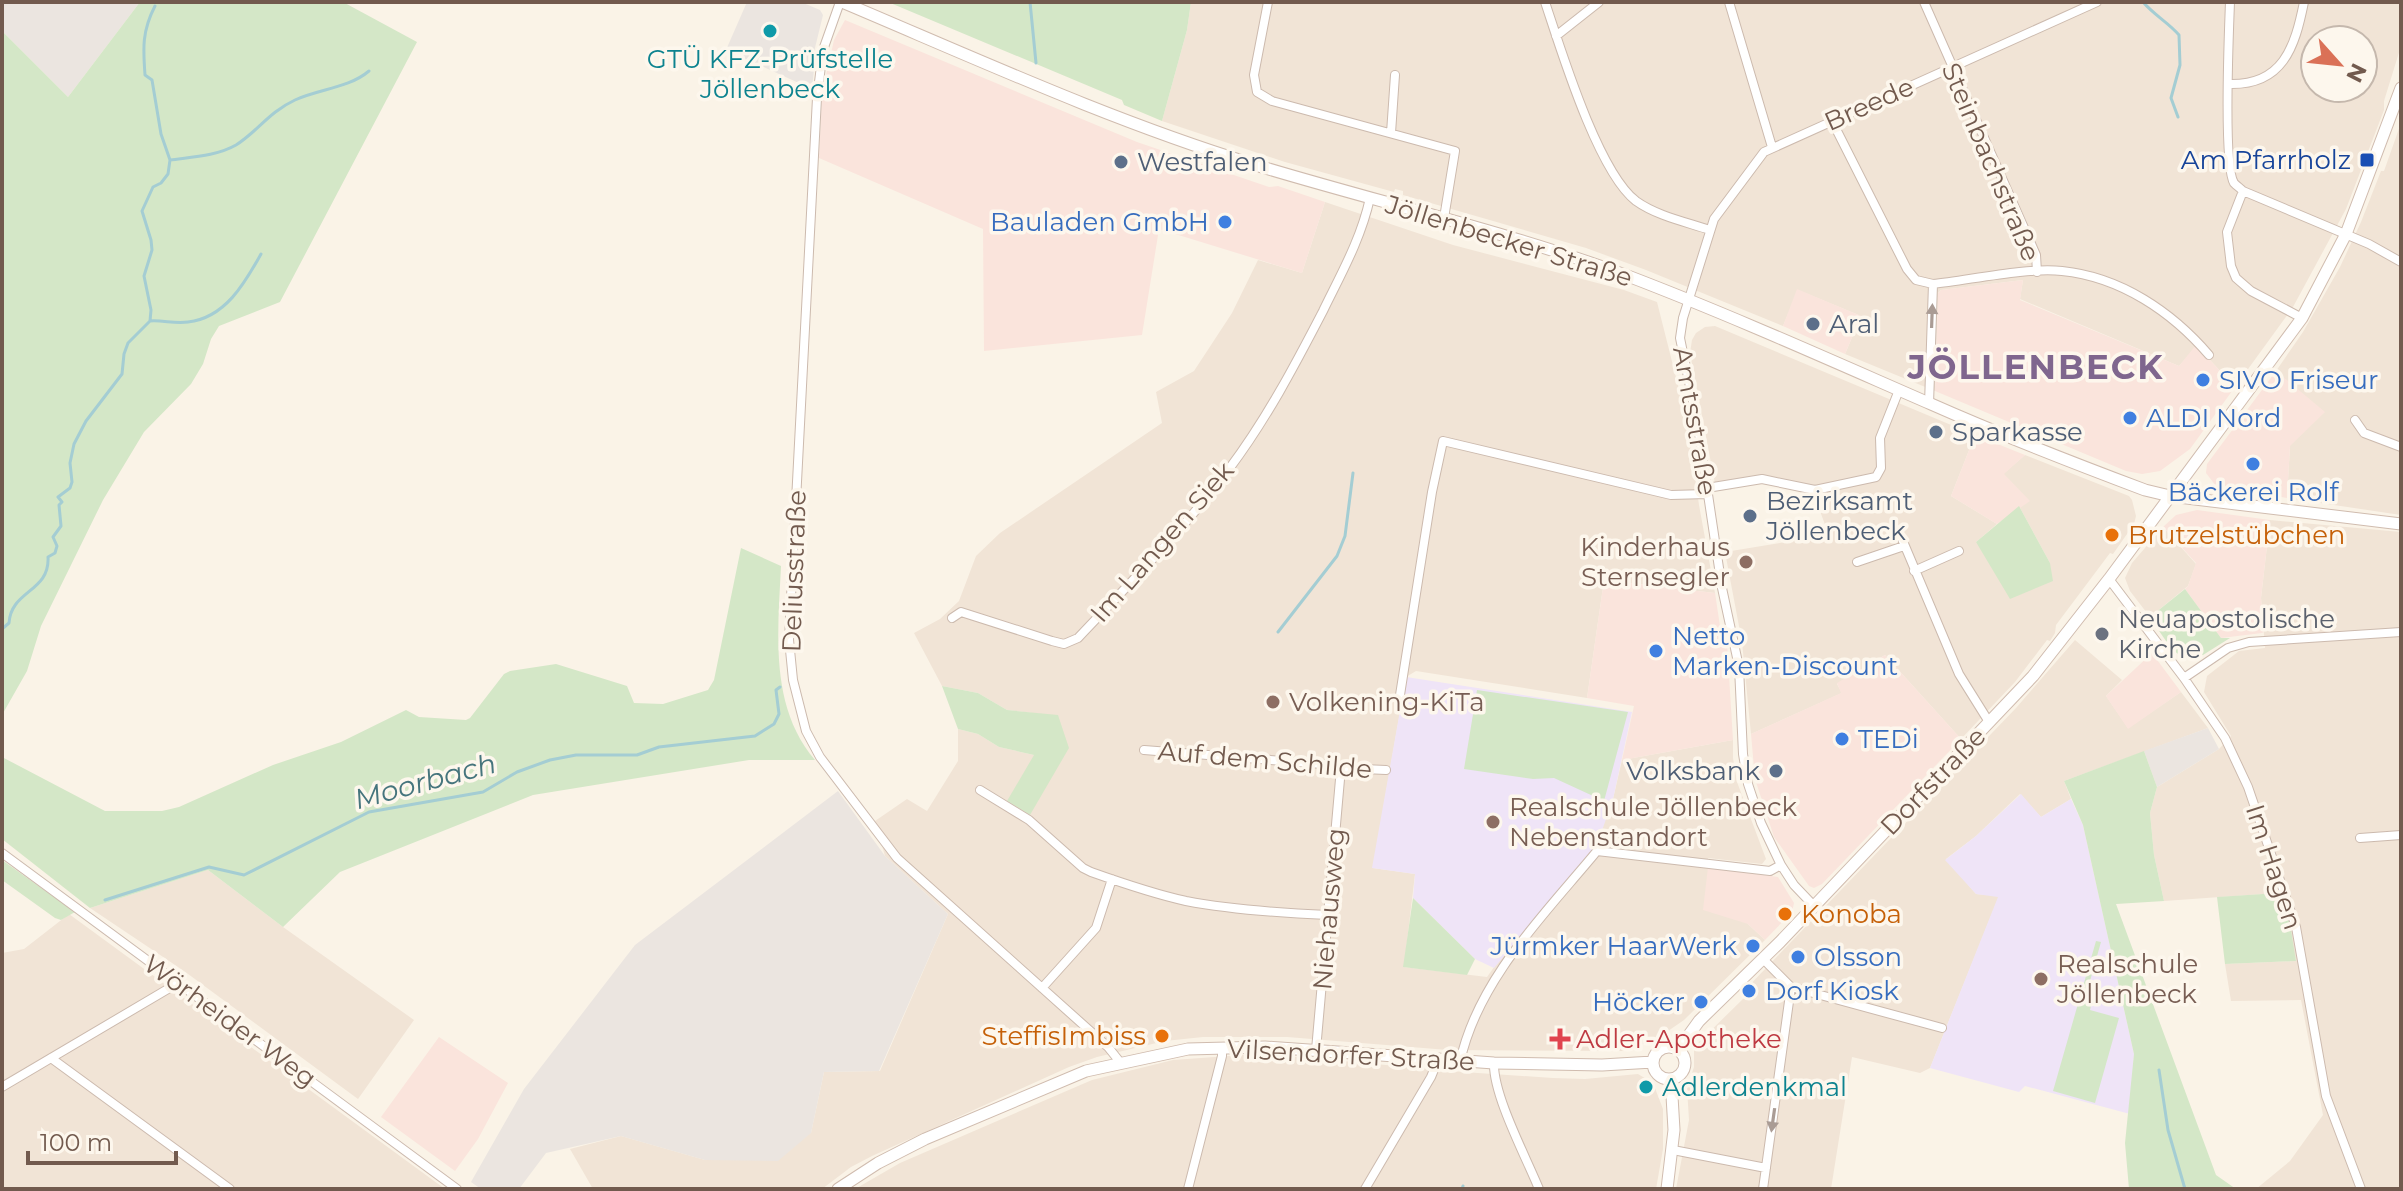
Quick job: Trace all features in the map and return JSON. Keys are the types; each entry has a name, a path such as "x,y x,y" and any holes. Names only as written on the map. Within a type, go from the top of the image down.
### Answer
{"main road":[{"name":"Jöllenbecker Straße","path":"841,2 1154,131 1250,163 1576,258 1688,300 2022,443 2145,490 2170,496 2401,524"},
{"name":"Dorfstraße","path":"1678,1050 1699,1021 1763,959 2033,676 2109,579 2302,318 2346,234 2401,88"},
{"path":"1662,1048 1678,1050 1684,1056 1685,1066 1678,1076 1671,1079 1658,1075 1653,1062 1655,1054 1662,1048"},
{"name":"Vilsendorfer Straße","path":"838,1189 878,1163 925,1139 1086,1071 1188,1049 1316,1050 1494,1063 1602,1065 1653,1062"},
{"path":"1667,1189 1673,1150 1671,1079"}],"street":[{"name":"Deliusstraße","path":"841,2 823,50 817,98 790,626 793,680 806,731 820,757 897,858 1108,1047 1120,1062"},
{"path":"1268,2 1254,75 1257,92 1272,101 1455,151 1444,218"},
{"path":"1545,2 1589,123 1613,175 1623,189 1655,212 1710,230"},
{"path":"1556,36 1599,2"},
{"path":"1729,2 1772,147"},
{"name":"Steinbachstraße","path":"1924,2 2036,255 2037,272 2062,271 2089,277 2140,296 2169,316 2209,355"},
{"name":"Breede","path":"1772,147 2097,2"},
{"path":"2230,2 2228,84 2230,172 2234,182 2243,191 2346,234 2401,262"},
{"path":"2228,84 2242,85 2263,79 2277,69 2297,37 2304,2"},
{"path":"1391,133 1395,75"},
{"path":"1832,121 1907,269 1916,280 1933,284 2037,272"},
{"name":"Amtsstraße","path":"1772,147 1756,159 1719,211 1688,300 1680,338 1722,588 1739,667 1743,754 1748,784 1761,823 1781,865 1794,885 1814,906"},
{"path":"2243,191 2227,232 2231,266 2236,278 2251,291 2302,318"},
{"name":"Im Langen Siek","path":"952,618 961,612 1064,644 1078,638 1187,523 1254,432 1293,367 1358,242 1370,198"},
{"path":"1929,404 1933,284"},
{"path":"1400,695 1443,441 1671,495 1762,479 1815,490 1876,477 1881,468 1880,438 1899,390"},
{"path":"2355,420 2364,433 2401,447"},
{"path":"1857,562 1903,543 1959,674 1989,722"},
{"path":"1914,571 1959,551"},
{"name":"Im Hagen","path":"2109,579 2184,678 2230,748 2248,787 2296,927 2326,1096 2361,1189"},
{"path":"2184,678 2228,648 2249,642 2401,632"},
{"name":"Auf dem Schilde","path":"1144,750 1386,770"},
{"name":"Niehausweg","path":"1316,1050 1341,768"},
{"path":"980,790 1029,820 1083,868 1112,879 1186,901 1328,915"},
{"path":"2360,838 2401,835"},
{"path":"1460,1062 1463,1047 1494,979 1597,851 1770,871 1781,865"},
{"name":"Wörheider Weg","path":"2,853 457,1189"},
{"path":"1042,988 1096,928 1112,879"},
{"path":"1763,959 1791,987 1942,1028"},
{"path":"2,1087 178,983"},
{"path":"1763,1189 1791,987"},
{"path":"1188,1189 1222,1047"},
{"path":"51,1058 230,1189"},
{"path":"1365,1189 1438,1060"},
{"path":"1494,1063 1503,1100 1539,1189"},
{"path":"1673,1150 1766,1168"}],"shaded area":[{"path":"2,2 140,2 68,97 2,31"},
{"path":"747,2 801,2 820,10 823,15 813,56 812,89 726,50"},
{"path":"1191,2 2401,2 2401,46 2384,110 2346,209 2293,307 2235,387 2197,346 2179,366 2020,299 2023,280 1941,290 1938,293 1935,391 1845,354 1861,316 1798,290 1783,326 1586,248 1403,195 1403,191 1395,189 1394,192 1285,162 1162,121 1187,30"},
{"path":"845,20 1137,142 1269,187 1278,186 1325,202 1302,273 1159,229 1142,335 984,351 983,229 819,158 822,93 834,40"},
{"path":"2401,123 2401,515 2287,498 2290,446 2276,371 2303,332 2340,267 2381,171 2384,171"},
{"path":"1325,202 1453,245 1624,290 1657,302 1687,421 1715,593 1604,580 1587,698 1416,671 1406,677 1373,868 1415,874 1404,967 1487,977 1613,799 1622,760 1733,740 1737,782 1766,859 1762,864 1708,858 1708,867 1748,924 1765,940 1684,1020 1655,1040 1623,1051 1448,1050 1287,1037 1203,1037 1165,1041 1069,1067 872,1156 822,1189 593,1189 570,1149 621,1136 705,1160 811,1133 824,1072 880,1071 948,914 885,856 875,821 907,799 927,811 958,761 958,729 978,734 999,747 1034,755 1030,815 1057,716 1007,710 978,693 942,686 914,633 940,619 959,601 976,556 1000,533 1162,423 1156,392 1194,371 1232,313 1258,260 1302,273"},
{"path":"2023,280 2020,300 2179,366 2196,345 2235,387 2190,449 2160,471 2142,474 2126,471 1935,391 1938,293 1941,290"},
{"path":"1797,289 1861,316 1845,354 1783,326"},
{"path":"1715,326 1975,435 1951,496 1997,524 1976,542 2050,563 2019,506 2029,501 2003,474 2025,455 2129,496 2132,500 2136,516 2134,524 2113,554 2110,553 2056,625 2050,641 2047,640 2015,682 1961,739 1885,655 1837,684 1842,693 1751,734 1742,642 1725,552 1780,543 1827,530 1813,492 1761,482 1716,489 1690,353 1696,333 1705,327"},
{"path":"2276,371 2325,412 2290,446 2287,498 2216,486 2206,473 2207,464"},
{"path":"1975,435 2025,455 2004,474 2030,501 1997,524 1951,496"},
{"path":"2197,510 2270,520 2261,598 2264,632 2221,638 2185,589 2196,563 2163,527 2176,515"},
{"path":"2270,520 2401,532 2401,1189 2256,1189 2290,1161 2323,1115 2301,1000 2231,1001 2225,964 2296,961 2277,893 2164,901 2154,855 2150,813 2157,787 2219,749 2231,736 2204,692 2207,676 2239,651 2265,648 2261,598"},
{"path":"2163,527 2196,564 2188,586 2150,617 2130,591 2125,578 2132,563"},
{"path":"1604,580 1715,593 1720,626 1727,643 1733,740 1622,760 1634,706 1587,698"},
{"path":"2075,640 2122,680 2106,696 2128,728 2181,692 2208,728 2064,781 2071,799 2041,817 2020,794 1976,836 1946,859 1976,894 1999,896 1930,1068 1920,1073 1852,1057 1831,1189 1676,1189 1689,1120 1687,1088 1694,1067 1694,1047 1745,997 1742,993 2016,708"},
{"path":"2152,653 2181,692 2128,729 2106,696"},
{"path":"1885,655 1961,739 1822,884 1814,888 1809,886 1774,837 1755,779 1751,734 1841,693 1837,683"},
{"name":"Realschule Jöllenbeck Nebenstandort","path":"1406,677 1632,712 1613,799 1597,845 1494,968 1475,959 1413,898 1415,874 1372,868"},
{"path":"2208,728 2219,749 2157,787 2144,751"},
{"path":"838,791 885,856 948,914 879,1071 824,1072 811,1133 778,1161 705,1160 621,1136 546,1153 519,1189 481,1189 471,1182 524,1089 635,945"},
{"name":"Realschule Jöllenbeck","path":"2021,794 2041,817 2071,799 2083,825 2134,1054 2130,1114 2025,1086 2019,1092 1930,1068 1998,897 1976,894 1945,860"},
{"path":"1708,867 1778,877 1794,903 1792,912 1765,940 1748,924 1703,910"},
{"path":"208,870 414,1020 358,1099 184,971 90,908"},
{"path":"69,914 445,1189 2,1189 2,953 24,949"},
{"path":"439,1037 508,1083 478,1139 455,1171 381,1117"},
{"path":"1276,1055 1553,1078 1585,1079 1638,1074 1653,1083 1663,1109 1663,1149 1656,1189 855,1189 900,1163 1092,1080 1173,1060"}],"green space":[{"path":"140,2 343,2 417,42 280,302 219,326 191,384 144,432 103,500 41,626 27,671 2,715 2,31 68,97"},
{"path":"888,2 1191,2 1187,30 1162,121 1124,105 1122,100"},
{"path":"2019,506 2050,563 2053,581 2010,599 1976,542"},
{"path":"741,548 781,566 778,642 783,692 800,739 815,760 749,760 533,795 340,872 283,927 208,870 90,908 2,839 2,757 105,811 162,811 179,807 273,765 341,742 406,710 419,717 466,720 504,674 510,671 556,664 627,686 634,703 663,704 708,690 714,680"},
{"path":"2185,589 2221,638 2230,638 2195,660 2174,651 2150,617"},
{"path":"942,686 978,693 1007,710 1058,715 1069,748 1030,815 1007,801 1034,755 999,747 978,734 958,729"},
{"path":"1477,690 1628,712 1604,801 1554,778 1533,779 1464,769"},
{"path":"2144,751 2157,787 2150,813 2154,855 2164,901 2116,904 2216,1175 2236,1189 2129,1189 2125,1143 2134,1054 2083,825 2064,781"},
{"path":"2,860 75,912 61,920 55,918 2,880"},
{"path":"2278,893 2290,924 2296,961 2225,964 2217,897"},
{"path":"1413,898 1475,959 1467,975 1403,967"},
{"path":"2096,941 2101,942 2086,995 2093,998 2090,1010 2119,1018 2095,1103 2053,1091"}],"waterway":[{"path":"1030,2 1036,63"},
{"path":"2143,2 2179,35 2180,65 2171,98 2178,117"},
{"path":"2,629 9,623 16,604 43,577 48,557 55,553 57,546 53,537 61,526 59,505 62,502 58,497 70,488 72,482 70,463 74,444 86,421 122,374 128,343 150,321 151,310 144,276 152,250 142,211 153,187 168,174 170,160 161,134 152,80 145,75 144,40 155,6"},
{"path":"170,160 229,149 286,105 304,96 343,85 369,71"},
{"path":"150,321 188,322 213,314 241,287 261,254"},
{"name":"Moorbach","path":"1278,632 1337,556 1345,536 1353,473"},
{"name":"Moorbach","path":"105,900 209,867 244,875 369,812 483,792 517,772 550,760 576,755 637,755 659,747 755,736 774,724 779,714 776,690 780,687"},
{"path":"2159,1070 2168,1130 2185,1189"}],"place":[{"name":"GTÜ KFZ-Prüfstelle Jöllenbeck","path":"770,31"},
{"name":"Am Pfarrholz","path":"2367,160"},
{"name":"Westfalen","path":"1121,162"},
{"name":"Bauladen GmbH","path":"1225,222"},
{"name":"Aral","path":"1813,324"},
{"name":"SIVO Friseur","path":"2203,380"},
{"name":"ALDI Nord","path":"2130,418"},
{"name":"Sparkasse","path":"1936,432"},
{"name":"Bäckerei Rolf","path":"2253,464"},
{"name":"Bezirksamt Jöllenbeck","path":"1750,516"},
{"name":"Brutzelstübchen","path":"2112,535"},
{"name":"Kinderhaus Sternsegler","path":"1746,562"},
{"name":"Neuapostolische Kirche","path":"2102,634"},
{"name":"Netto Marken-Discount","path":"1656,651"},
{"name":"Volkening-KiTa","path":"1273,702"},
{"name":"TEDi","path":"1842,739"},
{"name":"Volksbank","path":"1776,771"},
{"name":"Realschule Jöllenbeck Nebenstandort","path":"1493,822"},
{"name":"Konoba","path":"1785,914"},
{"name":"Jürmker HaarWerk","path":"1753,946"},
{"name":"Olsson","path":"1798,957"},
{"name":"Realschule Jöllenbeck","path":"2041,979"},
{"name":"Dorf Kiosk","path":"1749,991"},
{"name":"Höcker","path":"1701,1002"},
{"name":"SteffisImbiss","path":"1162,1036"},
{"name":"Adler-Apotheke","path":"1560,1039"},
{"name":"Adlerdenkmal","path":"1646,1087"}],"district":[{"name":"JÖLLENBECK","path":"2036,367"}]}
